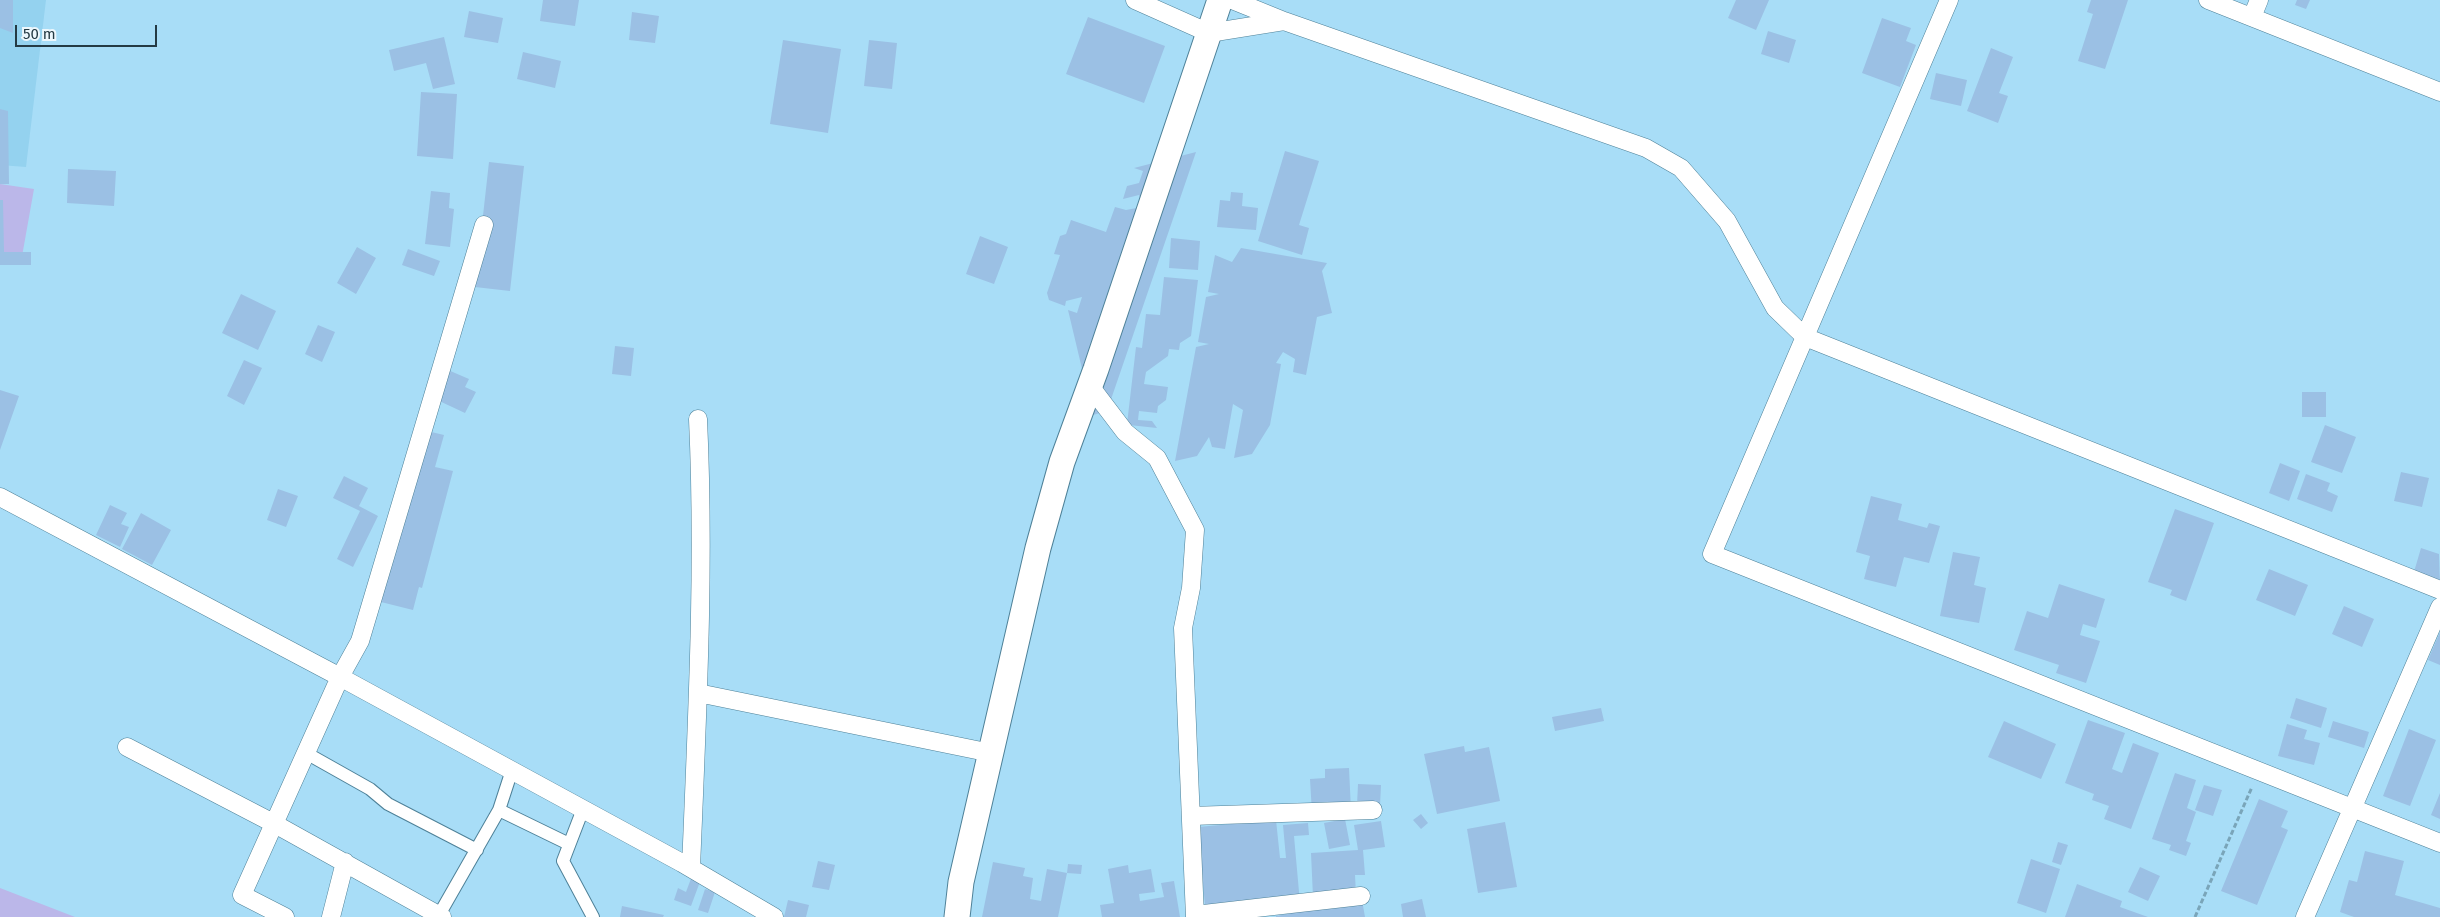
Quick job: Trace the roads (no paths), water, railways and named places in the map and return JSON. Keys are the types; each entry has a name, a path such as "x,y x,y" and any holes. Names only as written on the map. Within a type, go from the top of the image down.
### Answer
{"main road":[{"path":"958,917 961,882 1038,548 1062,462 1090,386 1220,0"}],"street":[{"path":"1135,0 1209,33 1284,21"},
{"path":"1232,0 1284,21 1646,148 1681,168 1726,221 1775,308 1805,337 2440,590"},
{"path":"1949,0 1712,554 2440,843"},
{"path":"2208,0 2440,92"},
{"path":"2252,17 2259,0"},
{"path":"285,917 242,895 340,677 360,641 484,225"},
{"path":"1090,386 1125,432 1157,458 1195,530 1190,588 1183,628 1195,916 1269,912 1361,896"},
{"path":"690,868 698,693 702,491 698,419"},
{"path":"0,497 512,770 690,868 768,915"},
{"path":"2305,917 2440,607"},
{"path":"698,693 991,753"},
{"path":"127,747 273,823 441,916 499,810 512,770"},
{"path":"306,753 370,788 393,806 476,850"},
{"path":"583,809 563,861 592,917"},
{"path":"499,810 569,844"},
{"path":"1191,816 1373,810"},
{"path":"331,917 345,862"}]}
